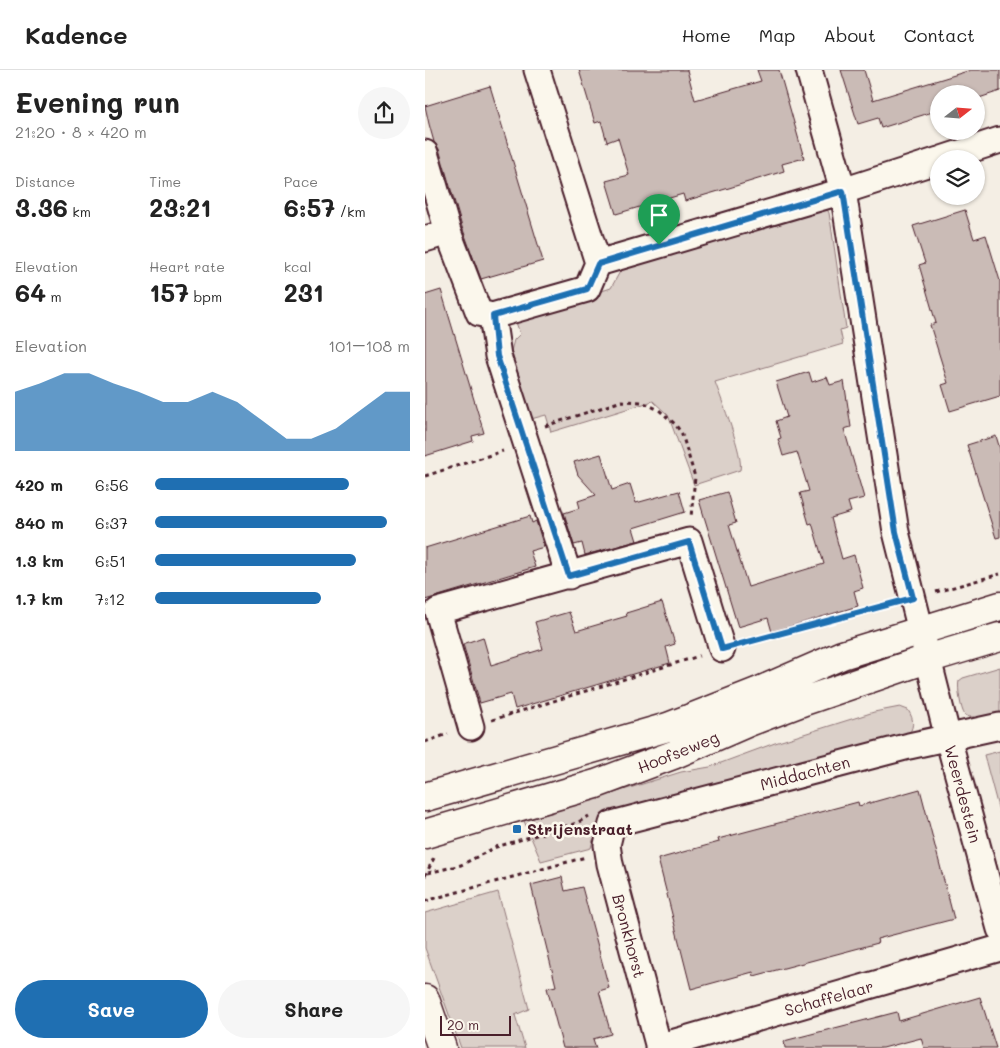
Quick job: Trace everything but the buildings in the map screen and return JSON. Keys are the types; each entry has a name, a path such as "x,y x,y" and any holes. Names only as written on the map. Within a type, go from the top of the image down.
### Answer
{"street":[{"path":"425,153 437,236 479,313 493,316 587,289 598,264 537,70"},
{"path":"809,70 843,191 896,532 927,659"},
{"path":"968,150 1000,140"},
{"path":"598,264 843,191 930,162"},
{"path":"493,316 497,356 569,576"},
{"path":"471,727 439,612 689,542 722,649"},
{"name":"Hoofseweg","path":"425,797 668,726 757,692 842,655 1000,606"},
{"name":"Hoofseweg","path":"425,834 596,784 673,755 749,722 799,703 927,659 1000,637"},
{"name":"Weerdestein","path":"927,659 1000,929"},
{"name":"Middachten","path":"612,824 909,746 1000,726"},
{"name":"Bronkhorst","path":"612,824 607,845 610,864 658,1047"},
{"name":"Schaffelaar","path":"658,1047 1000,948"},
{"path":"425,998 442,1048"}],"path":[{"path":"425,476 622,401 641,402 659,410 675,424 682,434 695,477 694,499 687,542"},
{"path":"425,742 722,649 1000,574"},
{"path":"425,900 589,857"}],"shaded area":[{"path":"827,209 846,328 840,330 843,344 715,382 739,453 740,470 694,485 668,415 653,401 551,432 546,415 527,420 511,351 514,340 520,334 515,319 611,288 622,268"},
{"path":"1000,667 1000,719 976,725 974,717 967,716 964,713 959,693 959,681 963,678"},
{"path":"900,707 908,710 913,721 911,731 906,738 603,824 593,840 591,848 541,861 524,821 681,772 710,767 775,743 874,712"},
{"path":"1000,751 1000,815 984,755"},
{"path":"498,892 529,1009 515,1015 525,1048 461,1048 425,948 425,913"}],"place":[{"name":"Strijenstraat","path":"517,829"}],"route":[{"path":"843,191 896,532 913,598 722,649 689,542 569,576 497,356 493,316 587,289 598,264 659,245 843,191"}]}
